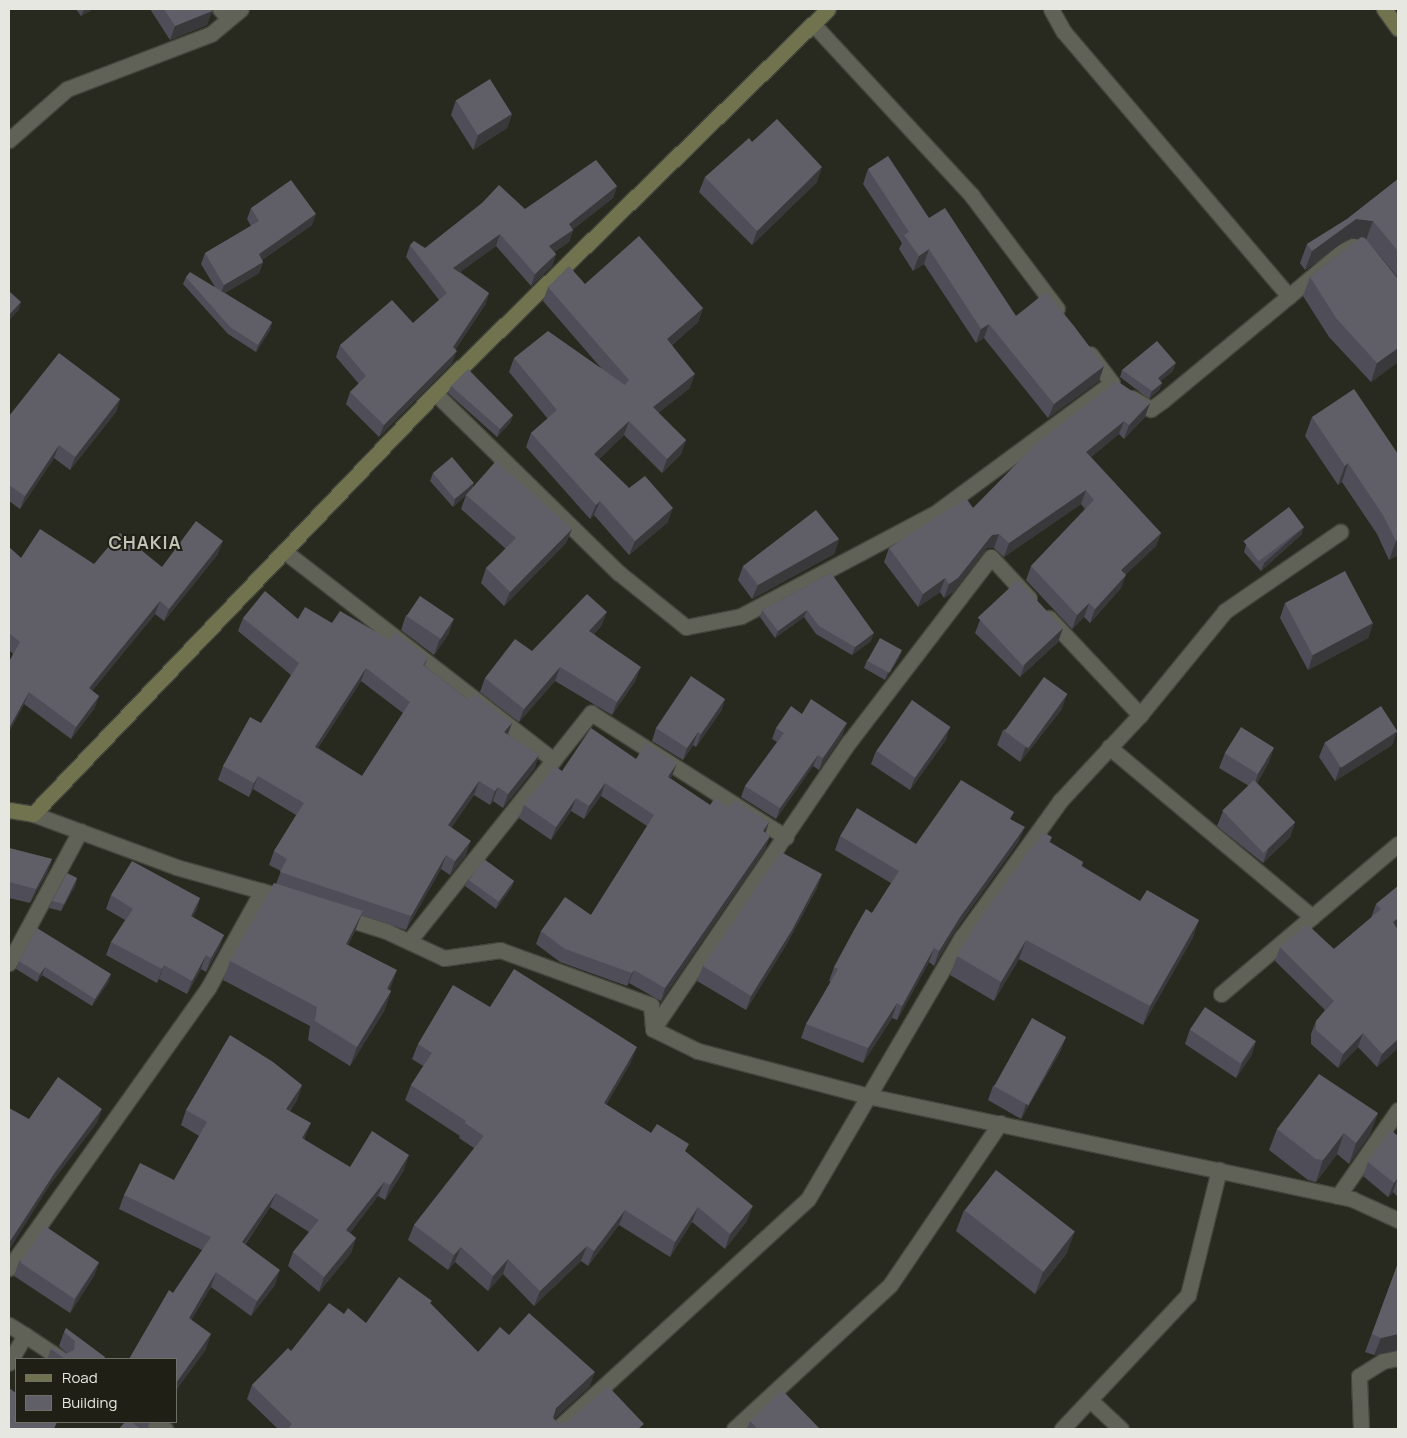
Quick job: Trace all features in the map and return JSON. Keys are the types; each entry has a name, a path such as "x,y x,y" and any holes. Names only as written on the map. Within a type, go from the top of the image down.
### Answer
{"street":[{"path":"9,140 67,89 211,34 224,14 242,9"},
{"path":"33,814 435,393 828,9"},
{"path":"1051,9 1064,32 1289,296"},
{"path":"1384,9 1398,28"},
{"path":"813,24 972,196 1066,321"},
{"path":"1083,344 1112,383 1141,406 1151,408 1341,252 1353,246 1364,250 1376,264"},
{"path":"435,393 619,573 686,627 741,616 934,514 1112,383"},
{"path":"557,1429 808,1199 962,937 1060,802 1140,715 1225,611 1340,532"},
{"path":"284,552 553,760"},
{"path":"653,1029 786,837 849,742 991,557 1140,715"},
{"path":"409,942 590,713 786,837"},
{"path":"1109,748 1312,917"},
{"path":"9,810 33,814 176,867 301,903"},
{"path":"9,963 80,831"},
{"path":"1221,994 1398,844"},
{"path":"9,1268 208,988 262,891"},
{"path":"320,909 409,942 444,958 500,950 651,1006 653,1029"},
{"path":"653,1029 698,1050 868,1096 1352,1199 1398,1220"},
{"path":"1338,1196 1398,1110"},
{"path":"734,1429 890,1285 1000,1123"},
{"path":"1062,1429 1091,1401 1188,1295 1219,1170"},
{"path":"9,1325 60,1358"},
{"path":"9,1363 25,1335"},
{"path":"1361,1429 1359,1376 1383,1360 1398,1358"},
{"path":"1091,1401 1121,1429"}],"building":[{"path":"164,9 211,9 212,11 175,26"},
{"path":"490,79 512,114 478,135 456,100"},
{"path":"777,119 822,167 757,231 705,177 749,138 752,142"},
{"path":"888,156 929,218 945,208 1016,316 1046,292 1104,366 1054,404 989,324 981,329 929,249 919,256 904,235 909,232 868,169"},
{"path":"596,160 617,186 569,224 573,230 549,246 556,254 535,274 500,234 453,268 489,293 453,347 457,351 384,425 350,392 366,376 340,345 392,300 413,323 447,293 410,245 414,241 425,248 482,203 499,185 525,209"},
{"path":"1398,179 1398,251 1373,221 1356,219 1312,251 1307,244 1347,219"},
{"path":"291,180 316,214 259,254 263,262 224,285 205,253 259,221 251,208"},
{"path":"639,236 703,308 667,339 695,374 653,407 686,440 667,459 629,421 594,454 629,488 645,476 673,508 635,541 600,501 596,505 531,433 557,410 514,358 548,331 625,385 629,380 548,287 569,266 585,284"},
{"path":"1361,237 1365,238 1398,279 1398,348 1377,363 1336,318 1310,277"},
{"path":"190,272 272,322 258,345 230,327 186,277"},
{"path":"9,291 21,302 9,315"},
{"path":"1157,341 1176,363 1158,378 1162,383 1152,391 1122,370"},
{"path":"59,353 120,399 75,457 59,445 25,496 9,485 9,416"},
{"path":"468,369 513,415 500,429 451,386"},
{"path":"1117,381 1150,403 1129,425 1124,421 1086,452 1161,533 1121,570 1126,575 1095,609 1089,603 1077,615 1031,566 1094,500 1086,490 1009,543 999,534 992,535 958,578 949,584 945,578 923,594 889,548 966,498 973,508 1037,443"},
{"path":"1354,389 1398,454 1398,539 1396,541 1383,515 1348,463 1345,466 1312,417"},
{"path":"452,457 474,483 455,499 433,473"},
{"path":"496,461 572,529 510,592 486,568 516,538 466,495"},
{"path":"1289,507 1304,527 1259,561 1243,541"},
{"path":"816,510 839,539 758,585 743,566"},
{"path":"196,521 223,541 169,609 160,601 89,688 99,696 76,727 29,692 9,728 9,662 20,642 9,633 9,547 21,558 40,529 94,564 120,533 162,567"},
{"path":"1345,571 1373,623 1313,655 1285,603"},
{"path":"831,573 874,633 855,647 819,626 807,610 778,631 762,610"},
{"path":"1018,580 1063,628 1023,666 978,618"},
{"path":"265,591 298,619 305,607 332,623 340,611 390,640 395,632 428,657 423,665 469,700 474,693 512,723 504,732 539,755 508,794 498,787 495,791 479,781 448,825 471,841 455,861 446,855 411,916 280,872 287,859 274,851 304,803 258,776 254,783 223,766 250,717 261,723 299,663 243,618","holes":["366,668 410,702 362,776 315,747"]},
{"path":"587,594 607,612 589,631 641,667 617,702 560,667 524,709 485,678 515,639 532,651"},
{"path":"420,596 454,619 441,639 407,616"},
{"path":"880,638 902,650 889,673 867,661"},
{"path":"691,676 725,699 701,734 698,732 687,748 656,728"},
{"path":"1044,677 1067,694 1028,748 1005,731"},
{"path":"811,699 847,723 823,758 818,755 780,808 745,786 784,733 776,728 791,706 802,714"},
{"path":"912,700 951,727 915,778 876,751"},
{"path":"1381,706 1397,731 1341,768 1325,742"},
{"path":"1241,727 1274,748 1258,774 1225,753"},
{"path":"591,728 636,759 646,743 677,763 668,777 710,805 715,798 729,808 735,800 769,822 763,831 770,836 665,988 634,970 632,973 565,949 541,931 565,897 591,915 654,815 605,783 589,806 576,798 556,827 524,805 555,766 562,771"},
{"path":"961,780 1014,812 1010,819 1025,827 960,917 939,951 934,948 902,1006 897,1003 868,1048 806,1024 838,969 834,967 866,909 872,913 899,871 840,836 857,808 916,844"},
{"path":"1254,780 1295,822 1263,853 1222,811"},
{"path":"1043,832 1052,837 1049,842 1083,862 1081,866 1140,901 1147,890 1199,920 1150,1006 1026,940 1001,982 957,956 977,923"},
{"path":"9,848 52,859 36,889 9,882"},
{"path":"781,852 822,874 792,930 751,996 703,966"},
{"path":"484,859 514,881 499,902 469,880"},
{"path":"132,861 200,898 191,916 224,935 211,958 206,955 192,981 164,965 162,969 111,942 133,909 111,895"},
{"path":"67,873 77,878 64,904 52,901"},
{"path":"274,883 363,911 346,944 397,970 387,989 391,991 357,1047 315,1021 317,1007 230,961"},
{"path":"1398,886 1398,918 1393,922 1398,930 1398,1039 1382,1054 1363,1033 1343,1054 1316,1030 1316,1021 1334,1001 1280,947 1307,924 1334,949 1381,909 1376,904"},
{"path":"37,928 111,974 95,999 45,967 40,974 19,961"},
{"path":"514,969 637,1047 604,1103 651,1133 657,1124 689,1144 685,1151 753,1206 730,1234 698,1207 675,1242 625,1210 594,1251 587,1246 540,1291 508,1259 493,1276 461,1247 454,1255 414,1225 484,1136 465,1123 466,1121 411,1085 432,1053 418,1044 453,985 490,1007"},
{"path":"1205,1007 1256,1041 1240,1063 1190,1029"},
{"path":"1032,1018 1066,1037 1028,1105 994,1086"},
{"path":"230,1035 273,1062 302,1085 286,1109 311,1123 302,1138 350,1167 372,1131 409,1155 390,1185 384,1182 346,1230 356,1238 324,1277 293,1252 319,1220 276,1193 242,1242 280,1270 257,1301 216,1272 189,1318 211,1334 178,1380 178,1358 130,1358 169,1290 173,1293 211,1237 124,1195 140,1163 174,1180 207,1122 186,1110"},
{"path":"1319,1074 1378,1113 1356,1143 1344,1133 1323,1160 1316,1159 1277,1129"},
{"path":"58,1077 102,1109 56,1171 9,1243 9,1108 29,1119"},
{"path":"1391,1130 1398,1136 1398,1178 1394,1183 1368,1162"},
{"path":"996,1170 1075,1232 1043,1272 965,1210"},
{"path":"45,1226 99,1262 74,1299 20,1262"},
{"path":"1398,1263 1398,1334 1381,1338 1372,1334"},
{"path":"399,1277 432,1301 430,1303 478,1352 500,1327 509,1335 529,1313 595,1372 556,1408 553,1418 559,1424 568,1422 608,1386 644,1424 638,1429 288,1429 292,1424 252,1385 288,1348 291,1351 329,1303 344,1314 348,1308 366,1323"},
{"path":"66,1328 105,1357 64,1358 51,1349 53,1347 66,1354 74,1350 75,1341 64,1332"},
{"path":"9,1388 15,1392 15,1423 57,1423 54,1429 9,1429"},
{"path":"782,1390 820,1429 758,1429 750,1421"},
{"path":"124,1423 132,1423 141,1429 119,1429"}],"district":[{"name":"CHAKIA","path":"145,542"}]}
